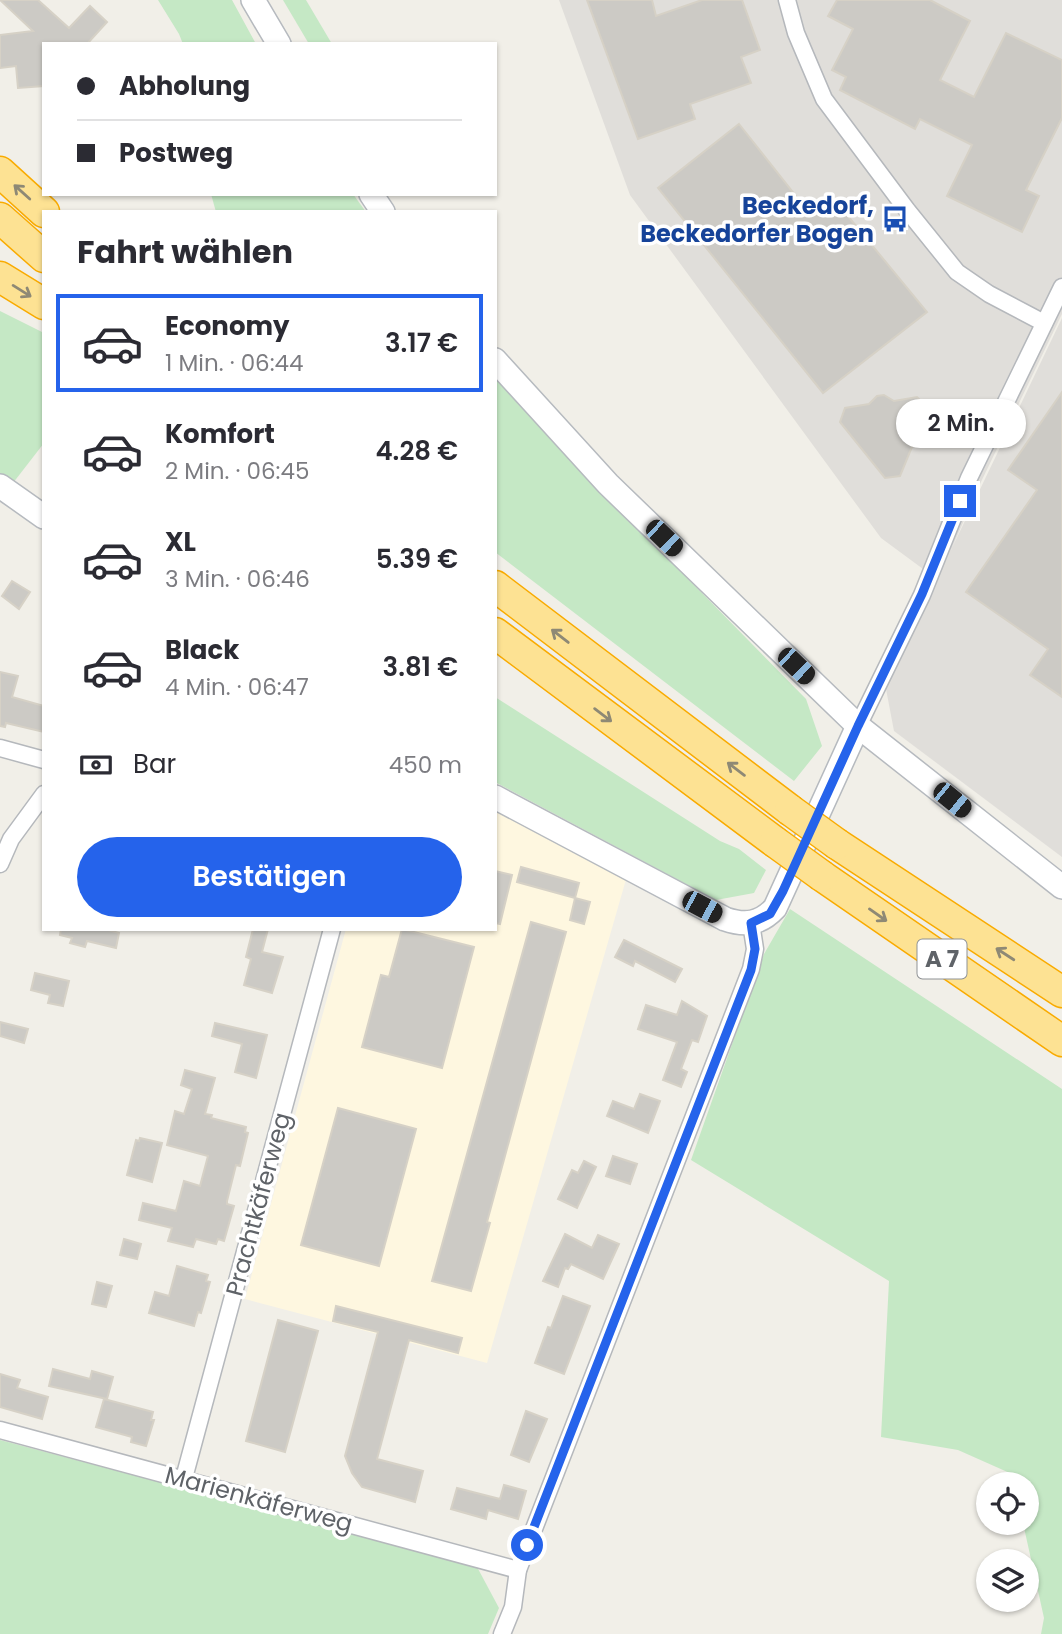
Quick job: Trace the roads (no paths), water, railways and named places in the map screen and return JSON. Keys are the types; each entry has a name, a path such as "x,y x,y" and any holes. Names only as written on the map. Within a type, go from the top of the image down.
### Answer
{"highway":[{"path":"0,172 42,210"},
{"path":"0,218 42,255"},
{"path":"0,276 42,303"},
{"name":"A 7","path":"497,588 837,844 1062,992"},
{"name":"A 7","path":"497,634 822,876 1062,1041"}],"main road":[{"path":"253,0 278,42"},
{"path":"497,362 608,484 858,726 1062,887"},
{"path":"0,486 42,516"},
{"path":"497,798 725,919 745,923 764,918 775,908 858,726"}],"street":[{"path":"787,0 796,33 824,99 940,252 957,272 989,294 1044,323"},
{"path":"858,726 922,594 970,478 1062,288"},
{"path":"0,748 42,759"},
{"path":"0,864 11,839 42,796"},
{"path":"502,1634 513,1607 518,1570 751,970 755,949 745,923"},
{"name":"Prachtkäferweg","path":"184,1478 331,931"},
{"name":"Marienkäferweg","path":"0,1430 518,1570"}],"place":[{"name":"Beckedorf, Beckedorfer Bogen","path":"895,219"}]}
